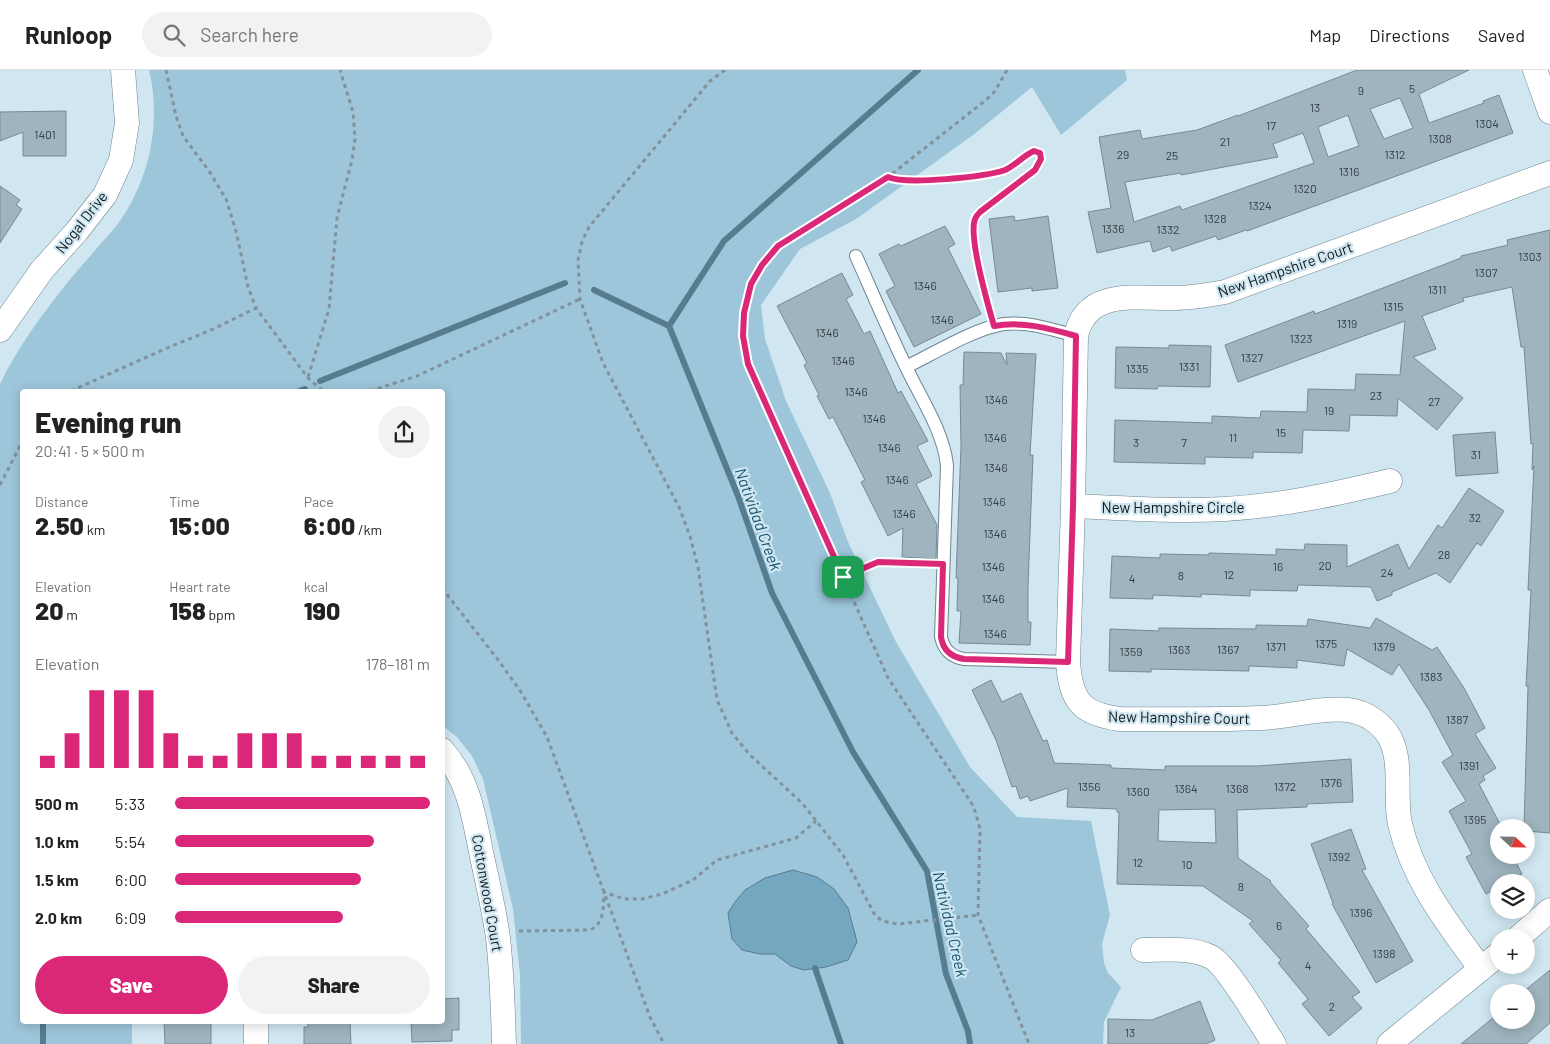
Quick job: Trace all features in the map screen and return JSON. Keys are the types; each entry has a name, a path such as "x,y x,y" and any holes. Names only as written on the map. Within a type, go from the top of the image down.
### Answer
{"street":[{"name":"Nogal Drive","path":"0,330 42,270 105,195 121,160 127,123 123,70"},
{"path":"1536,70 1550,112"},
{"name":"New Hampshire Court","path":"1490,961 1446,921 1419,876 1407,848 1400,823 1396,798 1396,751 1390,737 1371,718 1348,710 1262,718 1120,719 1102,716 1083,706 1076,697 1069,677 1068,662 1076,336 1077,328 1087,314 1102,303 1122,298 1176,298 1225,292 1550,173"},
{"name":"New Hampshire Circle","path":"1073,506 1179,510 1225,509 1291,503 1390,482"},
{"name":"Cottonwood Court","path":"445,754 456,767 467,791 475,821 497,931 504,1044"},
{"path":"1528,929 1550,910"},
{"path":"1142,950 1190,951 1212,957 1225,970 1274,1044"},
{"path":"1389,1044 1490,961"},
{"path":"256,1024 256,1044"}],"lane":[{"path":"856,256 906,367 936,427 945,451 947,465 942,644 951,655 964,659 1068,662"},
{"path":"906,367 994,326 1023,324 1045,327 1076,336"}],"path":[{"path":"166,70 176,116 183,136 209,170 226,199 236,231 248,287 256,308 308,378 321,389"},
{"path":"308,378 329,309 337,218 352,160 355,139 353,112 340,70"},
{"path":"725,70 710,81 588,227 578,260 580,299 602,364 679,507 690,536 698,567 717,700 732,733 749,754 802,803 843,855 875,915 882,921 898,924 978,915"},
{"path":"1007,70 995,91 986,100 888,177 778,246 762,265 751,284 744,313 743,336 748,364 888,678 974,807 980,829 978,915 1029,1044"},
{"path":"888,177 894,180 908,181 986,175 1007,169 1031,152 1040,153 1041,159 1035,170 980,212 974,226 976,251 994,326"},
{"path":"376,389 417,376 580,299"},
{"path":"76,389 211,330 256,308"},
{"path":"0,485 20,446"},
{"path":"843,577 878,562 943,564"},
{"path":"445,592 499,660 521,692 547,737 650,1017 664,1044"},
{"path":"604,892 624,899 642,899 662,894 693,880 717,860 796,838 816,821"},
{"path":"497,931 590,930 596,927 602,918 604,892"}],"shaded area":[{"path":"149,70 1125,70 1127,80 1061,135 1032,87 973,135 856,219 800,249 761,305 765,339 786,401 830,493 848,542 896,642 970,767 1017,817 1091,821 1110,915 1102,944 1104,963 1108,973 1121,987 1104,1022 1103,1044 521,1044 520,975 513,909 483,779 472,756 457,737 445,728 445,389 20,389 20,1024 132,1024 132,1044 0,1044 0,384 20,348 51,303 117,225 128,208 145,171 150,151 154,111 153,90"},
{"path":"793,870 817,877 834,889 848,908 857,942 848,960 826,967 804,970 791,966 775,954 760,954 742,950 732,939 728,913 745,890 765,878"}],"building":[{"path":"1357,70 1469,70 1419,94 1429,123 1484,103 1483,101 1499,95 1513,133 1218,240 1216,236 1172,251 1170,246 1153,252 1150,241 1097,253 1088,212 1111,208 1099,137 1140,130 1142,139 1197,130","holes":["1400,98 1413,128 1384,139 1370,109","1348,115 1359,146 1328,157 1318,127","1303,133 1314,163 1182,210 1180,206 1134,222 1125,182 1181,173 1181,175 1278,157 1273,144"]},
{"path":"66,111 66,156 23,156 23,132 0,141 0,112"},
{"path":"0,186 20,200 16,205 22,209 0,243"},
{"path":"1014,216 1015,221 1048,216 1058,288 1032,291 1032,288 998,292 989,219"},
{"path":"945,226 955,244 948,248 981,314 914,347 886,291 895,286 879,254"},
{"path":"1550,230 1550,833 1535,832 1535,819 1524,819 1528,686 1526,686 1531,590 1528,590 1534,466 1532,470 1533,443 1531,444 1524,347 1521,347 1512,287 1463,298 1464,301 1422,316 1436,349 1413,357 1463,398 1437,430 1398,398 1397,416 1350,415 1349,431 1303,430 1302,453 1253,452 1253,458 1205,457 1205,464 1114,462 1115,420 1212,423 1212,416 1260,418 1261,411 1307,412 1308,389 1355,390 1356,374 1400,375 1405,321 1238,382 1225,345 1314,311 1315,314 1461,258 1461,256 1508,245 1507,240"},
{"path":"842,273 853,295 846,299 864,334 870,331 898,393 901,391 928,441 917,446 932,476 916,484 937,525 936,559 902,557 903,528 888,536 861,482 865,480 833,417 829,419 817,396 819,395 804,365 807,363 777,306"},
{"path":"1169,345 1211,346 1210,387 1158,386 1157,389 1115,388 1116,347 1169,348"},
{"path":"964,352 1001,353 1007,365 1006,353 1036,354 1030,455 1033,455 1028,586 1028,622 1031,622 1030,645 959,643 961,611 957,611 958,578 956,578 961,447 960,385 963,385"},
{"path":"1495,432 1498,473 1456,476 1453,435"},
{"path":"1469,488 1504,511 1481,546 1477,543 1450,583 1436,573 1392,592 1392,595 1377,601 1371,587 1298,585 1297,591 1250,590 1250,596 1201,594 1201,597 1153,595 1153,599 1110,598 1112,556 1160,558 1160,554 1209,555 1209,553 1276,555 1276,549 1304,550 1305,544 1347,545 1347,567 1398,544 1409,569 1438,525 1442,528"},
{"path":"1376,618 1432,650 1437,647 1464,688 1485,728 1475,734 1496,768 1483,776 1485,780 1479,784 1497,819 1490,819 1490,864 1517,864 1522,874 1490,874 1490,892 1486,894 1466,857 1472,854 1449,811 1466,801 1442,762 1453,755 1429,710 1399,664 1392,675 1347,649 1344,666 1297,660 1297,668 1249,666 1249,671 1151,669 1151,672 1109,671 1110,629 1159,631 1159,628 1256,629 1256,625 1307,626 1308,619 1370,628"},
{"path":"991,680 1002,702 1021,693 1043,741 1047,740 1054,763 1111,765 1111,768 1165,770 1165,766 1258,766 1351,759 1353,802 1307,804 1307,807 1237,810 1238,858 1271,881 1309,926 1306,929 1360,992 1352,997 1362,1008 1329,1036 1302,1004 1308,999 1278,963 1281,960 1249,924 1253,921 1203,886 1117,884 1119,812 1117,812 1117,809 1067,807 1068,788 1030,801 1028,796 1020,799 1016,786 1012,787 996,740 972,690","holes":["1215,809 1216,843 1158,841 1159,810"]},
{"path":"1351,829 1366,869 1362,870 1413,961 1376,983 1332,904 1311,844"},
{"path":"1550,970 1550,1023 1526,1044 1461,1044 1490,1020 1490,1029 1535,1029 1535,984 1533,984"},
{"path":"459,998 459,1030 452,1030 452,1041 412,1042 411,1024 445,1024 445,999"},
{"path":"1200,1001 1215,1040 1206,1044 1108,1044 1108,1019 1152,1020"},
{"path":"164,1024 211,1024 211,1044 165,1044"},
{"path":"308,1024 350,1024 351,1044 304,1044 304,1027 308,1027"}],"waterway":[{"name":"Natividad Creek","path":"669,326 724,241 918,70"},
{"path":"320,381 565,283"},
{"path":"594,290 669,326"},
{"name":"Natividad Creek","path":"669,326 738,496 772,593 853,752 927,871 946,974 968,1031 970,1044"},
{"path":"815,968 841,1044"},
{"path":"43,1024 43,1044"}],"route":[{"path":"1031,152 1040,153 1041,159 1035,170 980,212 974,226 976,251 994,326 1023,324 1045,327 1076,336 1068,662 964,659 951,655 942,644 941,637 943,564 878,562 843,577 748,364 743,336 744,313 751,284 762,265 778,246 888,177 894,180 908,181 980,176 1007,169 1031,152"}]}
